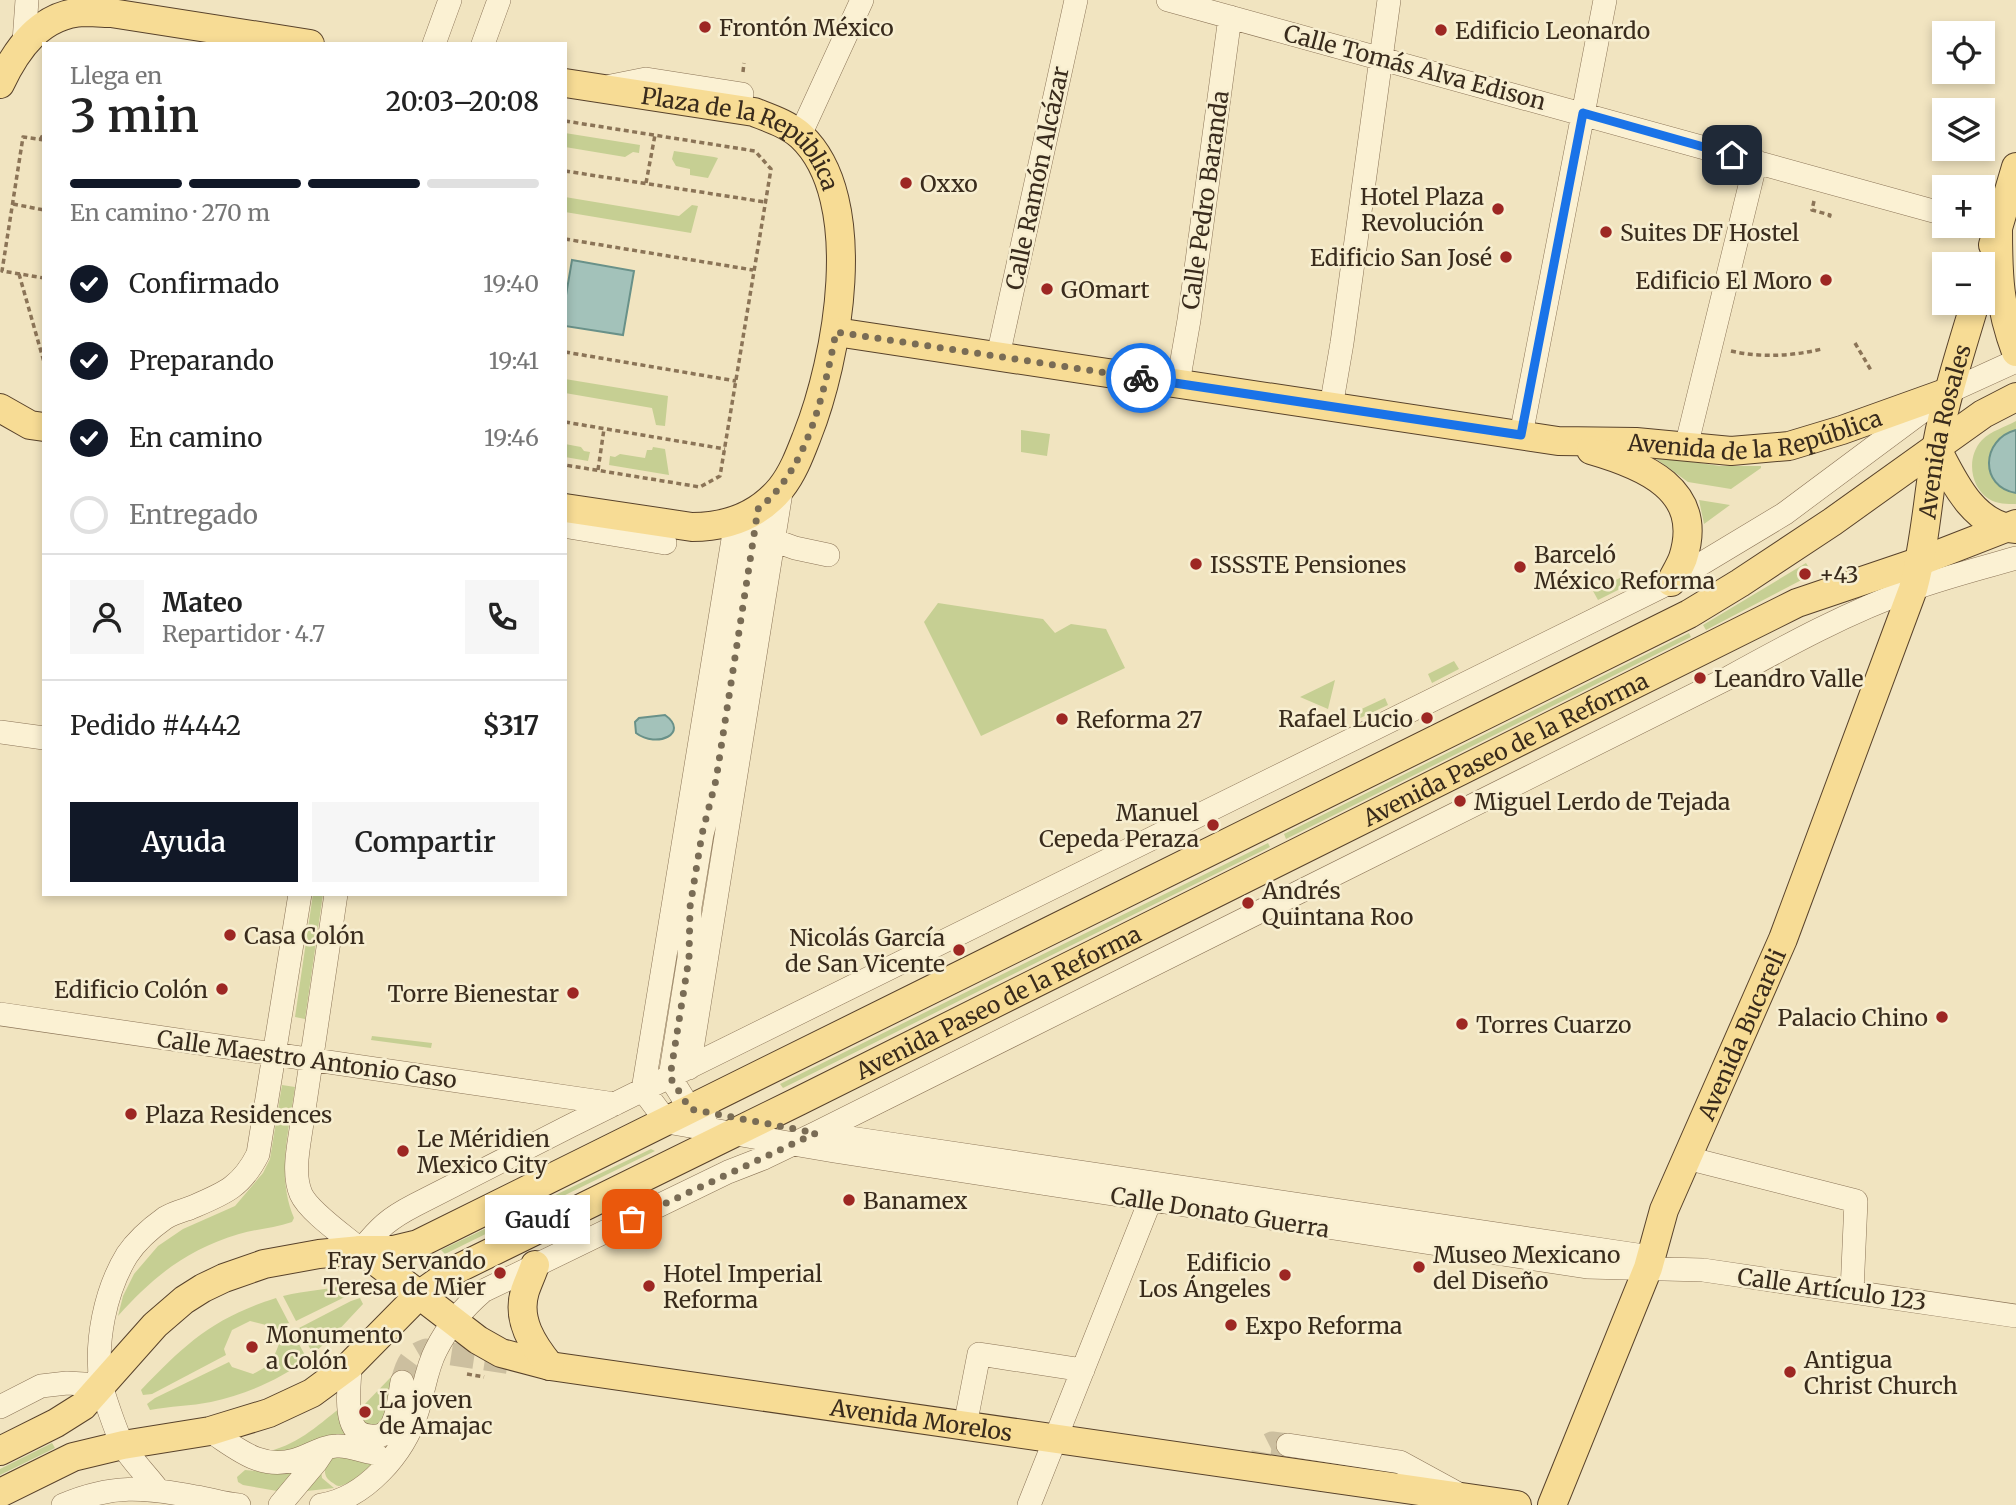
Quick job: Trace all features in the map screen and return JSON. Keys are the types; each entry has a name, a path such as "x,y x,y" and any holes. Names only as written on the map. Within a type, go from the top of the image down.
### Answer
{"main road":[{"path":"0,83 24,42 34,33 54,19 81,12 111,13 297,42"},
{"name":"Plaza de la República","path":"567,83 754,112 800,135 825,172 833,192 837,216 840,271 836,332 818,408 800,453 782,486 747,515"},
{"path":"1995,215 2016,167"},
{"path":"1993,238 1998,262 2001,304 2016,352"},
{"name":"Avenida Rosales","path":"1921,561 1936,447 1948,392 1971,315"},
{"name":"Avenida de la República","path":"836,332 1558,441 1626,461 1660,479 1671,489 1683,510 1686,539 1683,558 1671,582"},
{"name":"Avenida de la República","path":"1558,441 1636,442 1731,451 1760,450 1789,446 1842,430 1948,392"},
{"name":"Avenida Paseo de la Reforma","path":"0,1451 83,1406 155,1325 203,1288 264,1264 319,1254 393,1250 418,1244 1689,614 1832,522 1983,414 2016,397"},
{"path":"0,408 30,425 42,427"},
{"path":"1936,447 1966,500 1981,515 2012,527"},
{"path":"567,508 692,527 711,527 747,515"},
{"name":"Avenida Paseo de la Reforma","path":"0,1493 73,1457 123,1445 210,1431 269,1413 312,1393 350,1365 419,1295 453,1271 1797,603 2012,527"},
{"name":"Avenida Bucareli","path":"1552,1505 1650,1263 1664,1210 1783,939 1921,561"},
{"name":"Avenida Morelos","path":"361,1250 478,1340 501,1353 550,1366 1517,1505"},
{"path":"535,1265 525,1292 524,1318 532,1341 550,1366"}],"street":[{"path":"24,42 27,0"},
{"path":"435,42 450,0"},
{"path":"484,42 499,0"},
{"path":"800,135 862,0"},
{"name":"Calle Ramón Alcázar","path":"998,356 1076,0"},
{"name":"Calle Tomás Alva Edison","path":"1168,0 1932,211"},
{"path":"1331,407 1389,0"},
{"path":"1521,435 1605,0"},
{"name":"Calle Pedro Baranda","path":"1178,383 1230,17"},
{"path":"600,89 646,79 742,94"},
{"path":"1686,447 1756,161"},
{"path":"336,896 297,1161 302,1194 313,1209 361,1250 391,1217 1671,582 1784,514 1948,392 2016,361"},
{"path":"680,1073 782,486"},
{"path":"679,1115 690,907 702,834 716,780 747,515"},
{"path":"643,1090 747,515"},
{"path":"567,525 665,543"},
{"path":"773,540 828,555"},
{"name":"Avenida Paseo de la Reforma","path":"331,1504 373,1479 394,1457 408,1437 431,1362 452,1322 465,1306 483,1292 728,1172 816,1133 1716,685 1809,635 1913,589 2016,558"},
{"path":"0,732 42,738"},
{"path":"158,1490 123,1445 101,1385 100,1343 104,1316 111,1289 127,1255 149,1230 169,1216 227,1192 250,1170 258,1154 300,896"},
{"name":"Calle Maestro Antonio Caso","path":"0,1014 615,1104"},
{"path":"643,1090 679,1115 745,1127 816,1133 1650,1263"},
{"name":"Calle Donato Guerra","path":"745,1127 793,1143 1150,1201 1587,1267 1650,1263"},
{"path":"1687,1158 1856,1201 1852,1292"},
{"path":"1029,1505 1150,1201"},
{"name":"Calle Artículo 123","path":"1650,1263 2016,1316"},
{"path":"965,1426 979,1354 1083,1370"},
{"path":"350,1365 350,1418 355,1430 364,1436 383,1435 391,1429 402,1382"},
{"path":"0,1407 41,1386 67,1383 101,1385"},
{"path":"210,1431 257,1460 270,1463 297,1460 325,1447 340,1446 375,1453"},
{"path":"1288,1446 1400,1462 1465,1498"},
{"path":"280,1505 325,1447"},
{"path":"63,1505 97,1492 129,1488 158,1490 239,1505"}],"path":[{"path":"567,121 755,151 771,169 720,476 700,487 567,465"},
{"path":"646,183 654,135"},
{"path":"42,140 23,137 2,271 42,278"},
{"path":"567,171 765,202"},
{"path":"1814,201 1812,210 1830,215 1829,218"},
{"path":"13,204 42,210"},
{"path":"567,239 754,270"},
{"path":"19,274 42,355"},
{"path":"35,331 42,333"},
{"path":"1855,343 1872,372"},
{"path":"1725,350 1774,356 1822,349"},
{"path":"567,352 736,381"},
{"path":"567,422 725,449"},
{"path":"598,470 604,429"},
{"path":"467,1374 484,1377"}],"green space":[{"path":"567,133 640,145 639,153 633,152 625,157 567,147"},
{"path":"674,151 718,158 708,178 690,175 690,169 676,166 672,159"},
{"path":"567,197 679,216 692,205 698,206 691,233 567,212"},
{"path":"567,379 668,396 665,426 656,425 652,408 567,393"},
{"path":"2016,421 2016,430 1997,442 1992,452 1991,473 1996,482 2004,489 2016,493 2016,504 1999,503 1989,499 1978,487 1974,480 1972,463 1982,440"},
{"path":"1021,430 1050,434 1047,456 1021,452"},
{"path":"567,444 590,452 588,461 567,457"},
{"path":"653,447 665,449 669,475 609,465 610,456 620,454 645,458 647,450 652,450"},
{"path":"1652,456 1720,466 1761,468 1731,489 1688,482"},
{"path":"1699,500 1730,505 1704,524"},
{"path":"1806,563 1813,574 1706,630 1703,625"},
{"path":"1632,572 1636,581 1598,600 1593,591"},
{"path":"938,603 1043,619 1055,633 1071,624 1106,629 1125,668 981,736 924,622"},
{"path":"1689,633 1691,637 1286,839 1284,834"},
{"path":"1454,661 1459,669 1432,683 1428,674"},
{"path":"1335,680 1328,709 1300,697"},
{"path":"1385,698 1388,705 1356,720 1353,713"},
{"path":"1268,843 1270,847 783,1088 780,1084"},
{"path":"313,896 323,896 305,1019 295,1017"},
{"path":"372,1036 432,1043 431,1048 371,1040"},
{"path":"282,1085 295,1087 285,1170 294,1218 292,1222 220,1240 187,1256 158,1277 118,1316 123,1296 134,1274 158,1246 183,1229 235,1206 263,1173 270,1159"},
{"path":"651,1149 655,1151 445,1254 441,1250"},
{"path":"352,1284 355,1290 351,1294 296,1321 283,1296 335,1288"},
{"path":"276,1298 289,1323 273,1331 270,1326 250,1321 232,1330 224,1349 226,1355 152,1394 143,1395 141,1390 201,1334 235,1314"},
{"path":"360,1298 363,1304 313,1354 299,1328"},
{"path":"292,1331 307,1359 285,1374 224,1399 150,1410 147,1404 155,1398 229,1362 232,1367 253,1374 271,1364 279,1344 277,1339"},
{"path":"391,1377 394,1381 382,1425 362,1426 360,1409"},
{"path":"341,1407 352,1437 295,1454 263,1453 296,1440"},
{"path":"52,1443 55,1448 0,1475 0,1469"},
{"path":"332,1454 376,1461 352,1481 338,1486 326,1477 325,1473"},
{"path":"300,1465 277,1491 238,1482 237,1477 245,1470 267,1472"},
{"path":"321,1470 322,1478 334,1488 298,1492"}],"water":[{"path":"572,260 634,271 623,335 567,326 567,289"},
{"path":"2016,430 2016,493 1995,482 1989,463 1996,443 2004,435"},
{"path":"665,715 674,728 668,737 644,738 636,733 635,722 639,718"}],"tunnel":[{"path":"402,1382 409,1362 426,1350 512,1363"},
{"path":"1259,1475 1264,1447 1272,1443 1288,1445"}],"way so far":[{"path":"632,1219 816,1133 690,1109 670,1077 689,958 690,907 702,834 716,780 758,509 782,486 800,453 827,379 836,332 1141,378"}],"place":[{"name":"Frontón México","path":"705,27"},
{"name":"Edificio Leonardo","path":"1441,30"},
{"name":"Oxxo","path":"906,183"},
{"name":"Hotel Plaza Revolución","path":"1498,209"},
{"name":"Suites DF Hostel","path":"1606,232"},
{"name":"Edificio San José","path":"1506,257"},
{"name":"Edificio El Moro","path":"1826,280"},
{"name":"GOmart","path":"1047,289"},
{"name":"ISSSTE Pensiones","path":"1196,564"},
{"name":"Barceló México Reforma","path":"1520,567"},
{"name":"+43","path":"1805,574"},
{"name":"Leandro Valle","path":"1700,678"},
{"name":"Rafael Lucio","path":"1427,718"},
{"name":"Reforma 27","path":"1062,719"},
{"name":"Miguel Lerdo de Tejada","path":"1460,801"},
{"name":"Manuel Cepeda Peraza","path":"1213,825"},
{"name":"Andrés Quintana Roo","path":"1248,903"},
{"name":"Casa Colón","path":"230,935"},
{"name":"Nicolás García de San Vicente","path":"959,950"},
{"name":"Edificio Colón","path":"222,989"},
{"name":"Torre Bienestar","path":"573,993"},
{"name":"Palacio Chino","path":"1942,1017"},
{"name":"Torres Cuarzo","path":"1462,1024"},
{"name":"Plaza Residences","path":"131,1114"},
{"name":"Le Méridien Mexico City","path":"403,1151"},
{"name":"Banamex","path":"849,1200"},
{"name":"Gaudí","path":"632,1219"},
{"name":"Museo Mexicano del Diseño","path":"1419,1267"},
{"name":"Fray Servando Teresa de Mier","path":"500,1273"},
{"name":"Edificio Los Ángeles","path":"1285,1275"},
{"name":"Hotel Imperial Reforma","path":"649,1286"},
{"name":"Expo Reforma","path":"1231,1325"},
{"name":"Monumento a Colón","path":"252,1347"},
{"name":"Antigua Christ Church","path":"1790,1372"},
{"name":"La joven de Amajac","path":"365,1412"}],"route":[{"path":"1141,378 1521,435 1583,113 1732,155"}]}
